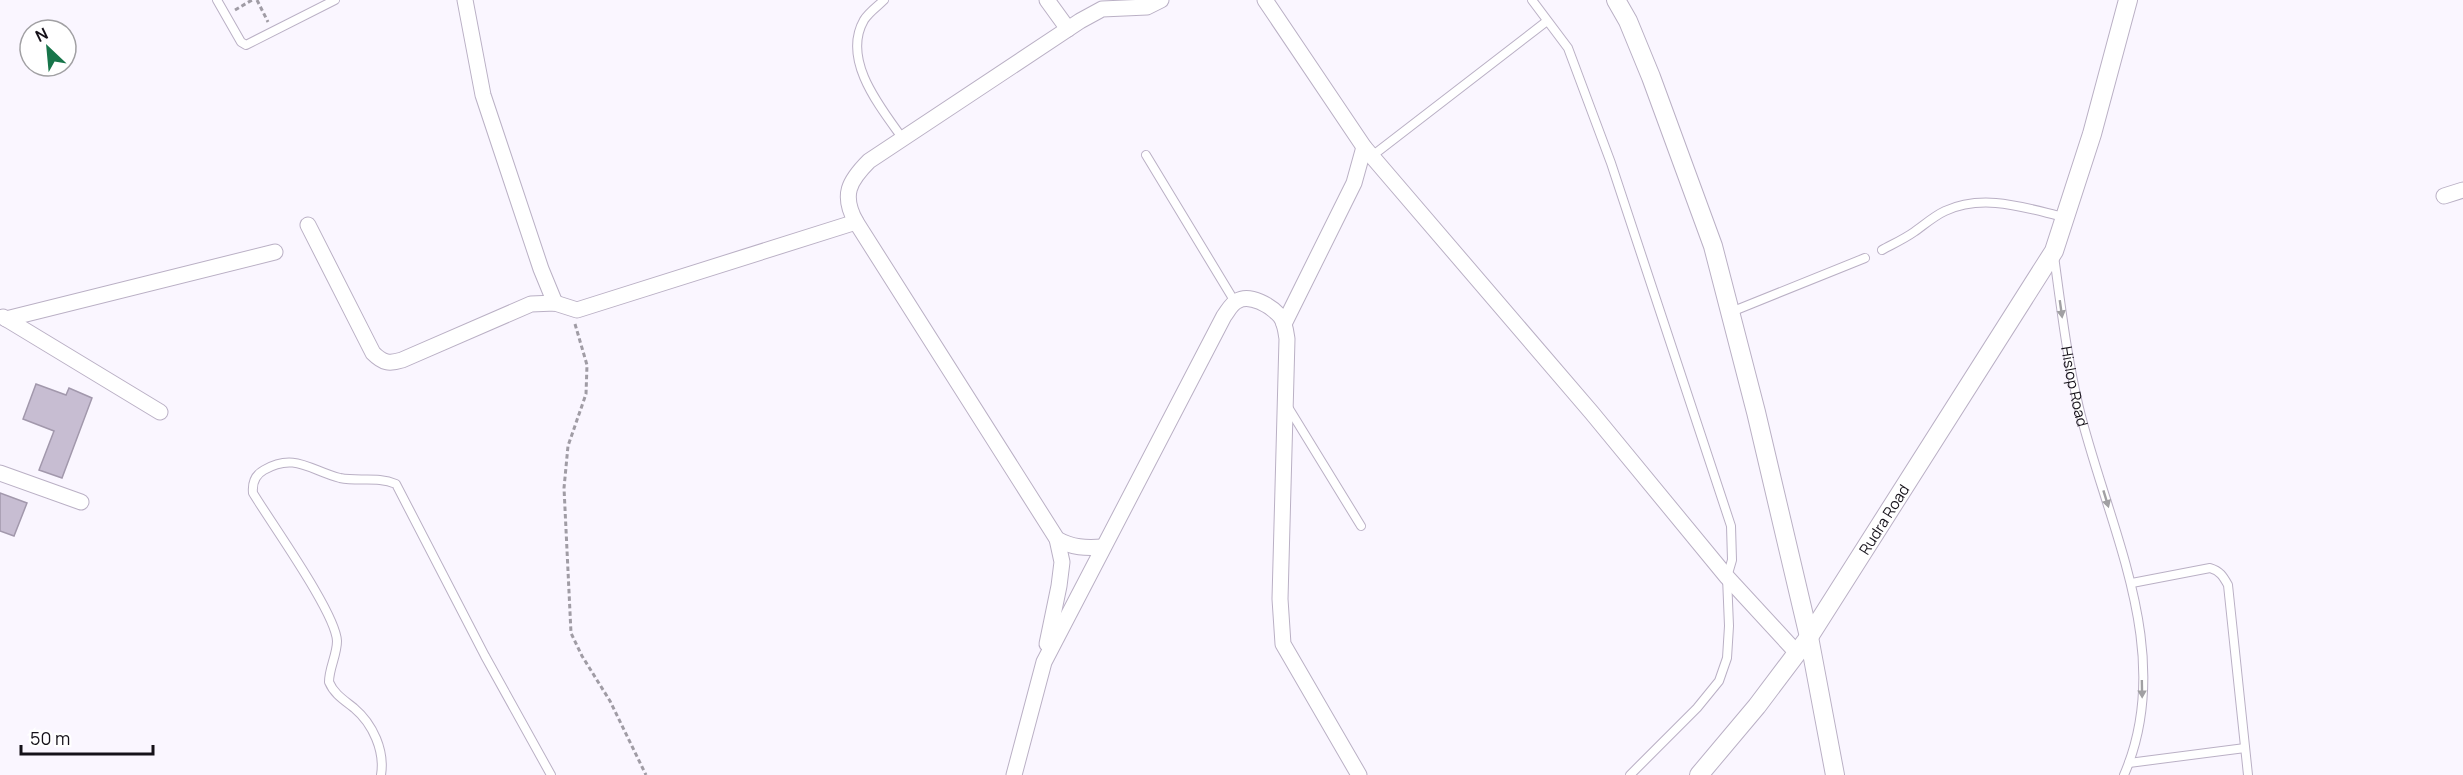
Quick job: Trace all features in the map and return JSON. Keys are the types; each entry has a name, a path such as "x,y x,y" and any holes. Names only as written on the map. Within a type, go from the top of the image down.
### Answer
{"street":[{"path":"465,0 483,95 541,269 562,306"},
{"path":"1047,0 1068,29"},
{"path":"1014,775 1044,662 1061,574 1062,562 1057,539 856,222 849,208 850,185 855,175 869,161 1068,29 1102,9 1147,7 1161,0"},
{"path":"1265,0 1368,151 1592,413 1727,577 1797,653"},
{"path":"1616,0 1628,21 1651,77 1713,246 1756,412 1809,637 1835,775"},
{"name":"Hislop Road","path":"2054,251 2092,134 2128,0"},
{"path":"1284,324 1368,151"},
{"path":"2445,196 2463,190"},
{"path":"308,225 373,353 382,362 390,363 402,360 524,306 539,302 577,310 628,296 856,222"},
{"name":"Rudra Road","path":"1699,775 1757,706 1809,637 2054,251"},
{"path":"3,317 275,252"},
{"path":"1044,662 1210,342 1235,302 1249,298 1260,302 1281,316 1287,339 1280,599 1283,644 1359,775"},
{"path":"3,317 160,412"},
{"path":"0,472 81,502"},
{"path":"1057,539 1067,545 1087,548 1103,547"}],"lane":[{"path":"218,0 244,44 252,43 274,33 335,0"},
{"path":"884,0 865,18 859,30 860,72 875,99 903,139"},
{"path":"1532,0 1568,48 1611,163 1731,526 1732,560 1727,577 1729,626 1727,658 1719,681 1697,708 1629,775"},
{"path":"1368,151 1547,21"},
{"path":"1146,155 1235,302"},
{"path":"1882,250 1907,237 1943,212 1958,206 1982,202 2006,204 2064,217"},
{"name":"Hislop Road","path":"2054,251 2068,359 2080,411 2132,583 2141,640 2142,709 2124,775"},
{"path":"1730,313 1865,258"},
{"path":"1286,404 1361,526"},
{"path":"381,775 382,757 373,732 363,716 343,701 329,682 337,642 335,629 321,600 253,493 252,484 259,473 274,464 292,462 339,478 383,479 396,484 468,624 551,775"},
{"path":"2132,583 2210,568 2217,570 2223,576 2228,585 2248,775"},
{"path":"2129,763 2245,748"}],"path":[{"path":"225,15 255,0 274,33"},
{"path":"562,306 582,344 587,365 586,394 568,446 564,488 571,633 582,656 610,701 646,775"}],"building":[{"path":"36,384 66,395 69,388 92,398 62,478 39,470 54,431 23,419"},
{"path":"0,493 27,503 14,536 0,531"}]}
